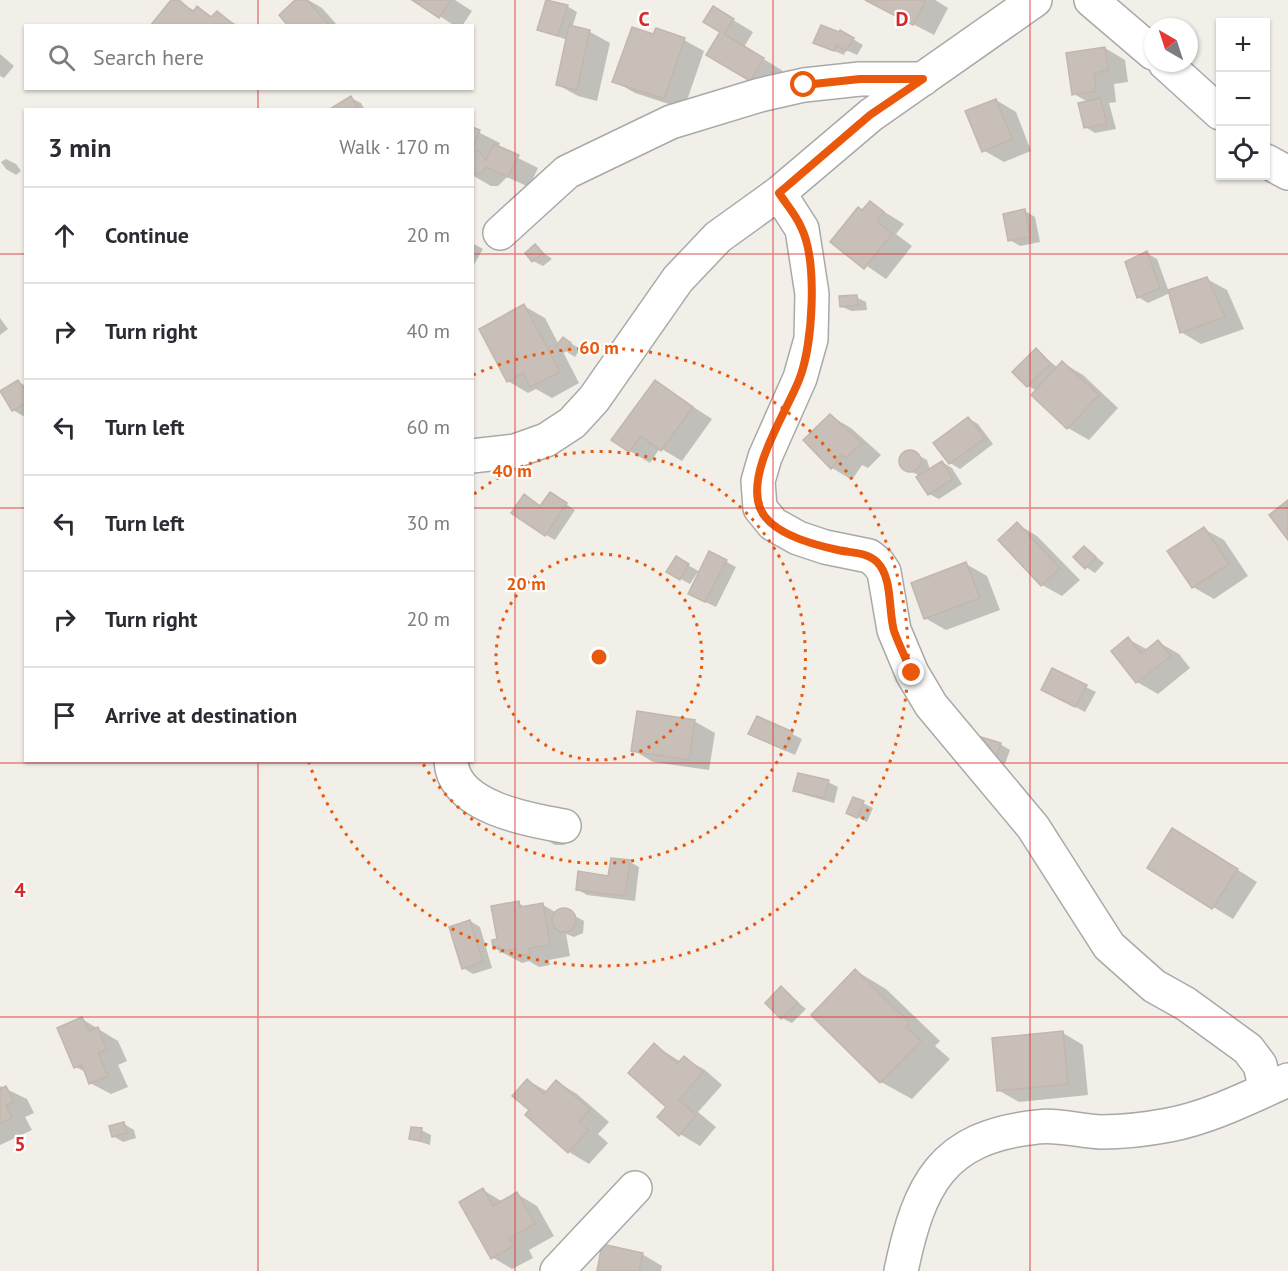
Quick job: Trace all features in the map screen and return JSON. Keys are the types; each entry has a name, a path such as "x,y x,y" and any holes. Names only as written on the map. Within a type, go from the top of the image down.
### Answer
{"street":[{"path":"474,456 515,451 546,440 572,423 594,399 678,279 718,237 779,193 870,115 1035,0"},
{"path":"1091,0 1144,45"},
{"path":"1175,72 1216,109"},
{"path":"500,233 567,172 671,122 760,94 804,85 860,79 923,79"},
{"path":"1270,163 1288,173"},
{"path":"779,193 802,229 812,294 811,339 800,378 760,473 758,481 760,508 773,524 798,538 825,547 869,556 878,563 884,572 894,630 912,673 931,705 1033,827 1109,946 1154,986 1186,1004 1248,1049 1277,1085 1222,1111 1169,1125 1102,1132 1038,1126 998,1135 969,1145 950,1159 929,1182 910,1228 901,1271"},
{"path":"452,762 454,778 468,793 485,805 564,826"},
{"path":"557,1271 634,1188"}],"building":[{"path":"171,0 179,0 193,12 197,6 211,17 217,11 233,24 152,24"},
{"path":"295,0 307,0 328,24 286,24 279,15"},
{"path":"412,0 451,0 439,18"},
{"path":"546,0 568,5 558,36 537,30"},
{"path":"865,0 926,0 913,25"},
{"path":"713,6 734,19 724,34 764,58 750,81 706,55 720,32 703,22"},
{"path":"569,25 590,30 577,90 556,85"},
{"path":"821,25 839,32 840,30 854,38 846,51 836,45 834,51 813,43"},
{"path":"632,27 653,34 656,28 685,38 664,99 612,82"},
{"path":"1105,47 1108,70 1094,73 1096,91 1072,95 1066,53"},
{"path":"351,96 358,108 331,108"},
{"path":"1100,98 1107,124 1084,128 1078,103"},
{"path":"996,99 1012,139 982,152 965,111"},
{"path":"474,128 480,130 474,146"},
{"path":"494,144 519,155 508,177 486,167 483,172 474,174 474,151 480,152 486,160"},
{"path":"870,201 884,212 877,221 892,234 864,269 830,242 858,207 862,210"},
{"path":"1025,209 1030,237 1008,241 1003,214"},
{"path":"535,244 543,253 532,262 525,253"},
{"path":"1147,251 1160,288 1137,298 1125,262"},
{"path":"1207,277 1225,317 1180,333 1168,290"},
{"path":"857,295 858,305 840,307 839,296"},
{"path":"524,304 560,372 530,387 523,373 507,382 479,329"},
{"path":"563,337 571,343 564,352 556,346"},
{"path":"1036,348 1051,364 1027,387 1012,372"},
{"path":"1062,361 1099,395 1067,429 1031,395"},
{"path":"18,380 24,389 24,404 12,411 0,391"},
{"path":"655,380 693,407 661,451 641,436 629,452 611,440"},
{"path":"830,414 862,443 846,458 841,455 831,469 803,440"},
{"path":"968,417 985,438 949,464 933,443"},
{"path":"910,450 918,453 921,461 918,469 910,472 902,469 899,461 902,453"},
{"path":"942,461 953,479 928,495 916,477"},
{"path":"550,492 567,503 545,536 511,513 524,494 540,506"},
{"path":"1288,500 1288,540 1269,515"},
{"path":"1017,522 1060,568 1041,586 998,540"},
{"path":"1204,527 1229,564 1192,588 1167,551"},
{"path":"1084,546 1096,557 1085,569 1073,557"},
{"path":"709,551 727,560 705,602 688,594"},
{"path":"676,556 689,564 680,580 666,572"},
{"path":"966,562 980,598 924,619 911,583"},
{"path":"1128,637 1141,654 1158,640 1171,656 1136,683 1111,651"},
{"path":"1052,668 1087,685 1075,707 1041,690"},
{"path":"637,711 695,720 689,760 631,751"},
{"path":"757,716 793,732 785,750 748,734"},
{"path":"981,737 1001,743 996,759 976,754"},
{"path":"798,773 829,780 824,798 793,791"},
{"path":"853,797 864,801 857,818 846,813"},
{"path":"1172,828 1238,869 1212,909 1147,868"},
{"path":"611,858 630,860 625,896 576,890 578,871 608,876"},
{"path":"519,901 520,907 543,903 550,945 529,948 531,954 517,956 516,949 500,952 500,947 493,949 492,940 497,939 491,906"},
{"path":"564,908 573,911 576,920 573,929 564,932 555,929 552,920 555,911"},
{"path":"470,920 483,962 462,969 449,927"},
{"path":"855,969 910,1023 906,1027 921,1041 880,1083 811,1015"},
{"path":"781,986 798,1003 781,1019 765,1003"},
{"path":"82,1017 89,1031 98,1027 107,1050 98,1053 108,1076 89,1084 82,1065 74,1068 57,1028"},
{"path":"1063,1031 1068,1084 997,1091 992,1038"},
{"path":"654,1043 677,1064 684,1056 703,1072 679,1100 696,1115 679,1136 657,1117 666,1107 628,1073"},
{"path":"527,1079 544,1094 556,1080 590,1109 579,1122 588,1130 568,1153 525,1115 529,1110 512,1096"},
{"path":"6,1086 14,1102 6,1105 12,1118 0,1124 0,1089"},
{"path":"124,1122 127,1133 112,1137 109,1126"},
{"path":"411,1127 422,1128 420,1141 409,1139"},
{"path":"483,1188 493,1206 517,1192 535,1224 509,1238 513,1246 491,1259 459,1202"},
{"path":"602,1244 643,1253 639,1271 597,1271"}],"route":[{"path":"804,85 860,79 923,79 870,115 779,193 802,229 812,294 811,339 800,378 765,457 758,481 760,508 773,524 798,538 825,547 869,556 878,563 884,572 894,630 912,673"}]}
